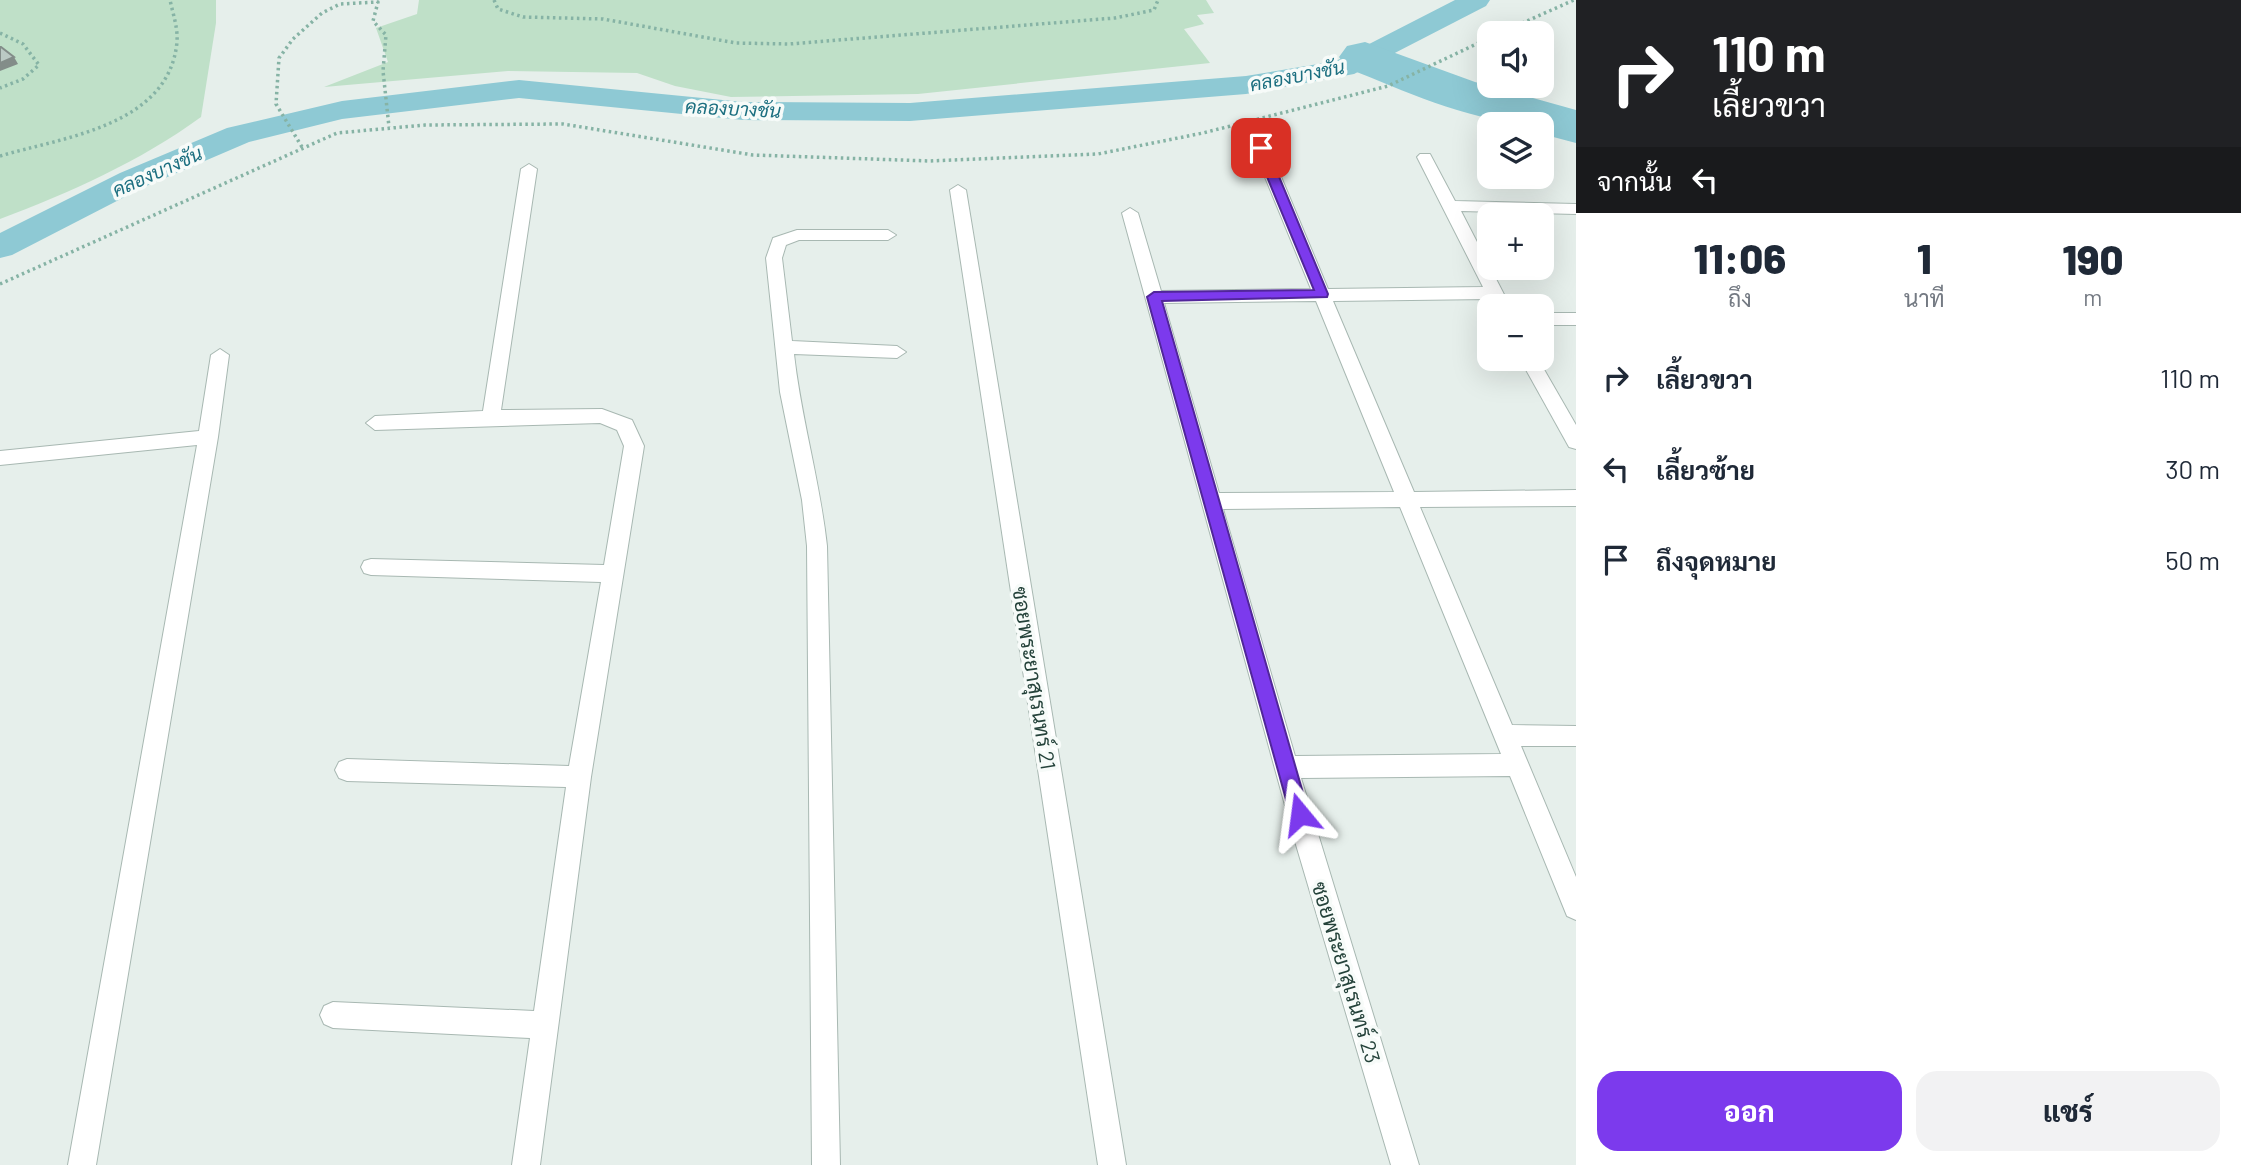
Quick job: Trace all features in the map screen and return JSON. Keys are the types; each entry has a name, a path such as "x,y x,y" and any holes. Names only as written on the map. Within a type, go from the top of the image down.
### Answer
{"street":[{"path":"1261,148 1576,907"},
{"path":"1425,157 1494,294"},
{"path":"491,417 529,169"},
{"name":"ซอยพระยาสุเรนทร์ 21","path":"958,190 1112,1165"},
{"path":"1452,206 1576,209"},
{"name":"ซอยพระยาสุเรนทร์ 23","path":"1130,214 1286,767 1405,1165"},
{"path":"826,1165 817,546 812,500 789,392 774,258 779,242 797,235 888,235"},
{"path":"1154,297 1322,294 1477,299"},
{"path":"1554,319 1576,318"},
{"path":"786,347 897,352"},
{"path":"82,1165 220,355"},
{"path":"1536,371 1576,442"},
{"path":"375,423 491,417 602,416 625,425 634,446 579,776 526,1165"},
{"path":"0,458 208,437"},
{"path":"1210,501 1576,498"},
{"path":"371,568 611,574"},
{"path":"1504,735 1576,736"},
{"path":"1286,767 1517,765"},
{"path":"347,771 579,776"},
{"path":"333,1015 546,1025"}],"path":[{"path":"0,156 113,123 155,98 170,79 178,42 170,0"},
{"path":"494,0 498,9 523,17 603,19 736,43 789,44 895,38 1115,18 1154,10 1158,0"},
{"path":"1527,21 1574,0"},
{"path":"302,147 276,104 279,58 293,39 312,22 340,4 378,2 373,21 386,35 383,71 389,126"},
{"path":"0,33 9,35 33,53 39,65 23,79 0,88"},
{"path":"0,284 337,133 389,126 563,124 753,155 930,161 1098,154 1203,133 1388,86 1477,43"}],"green space":[{"path":"0,0 216,0 216,23 201,117 154,148 104,175 0,219"},
{"path":"419,0 1206,0 1214,13 1197,15 1204,24 1184,29 1210,63 918,94 731,97 675,86 637,73 508,71 324,87 388,62 376,28 417,14"}],"building":[{"path":"1,47 14,57 0,63"}],"waterway":[{"name":"คลองบางชัน","path":"0,247 132,180 238,135 342,110 519,89 743,111 910,112 1246,85 1344,68 1476,0"},
{"path":"1365,57 1456,93 1576,127"}],"route":[{"path":"1261,148 1322,294 1154,297 1300,814"}]}
